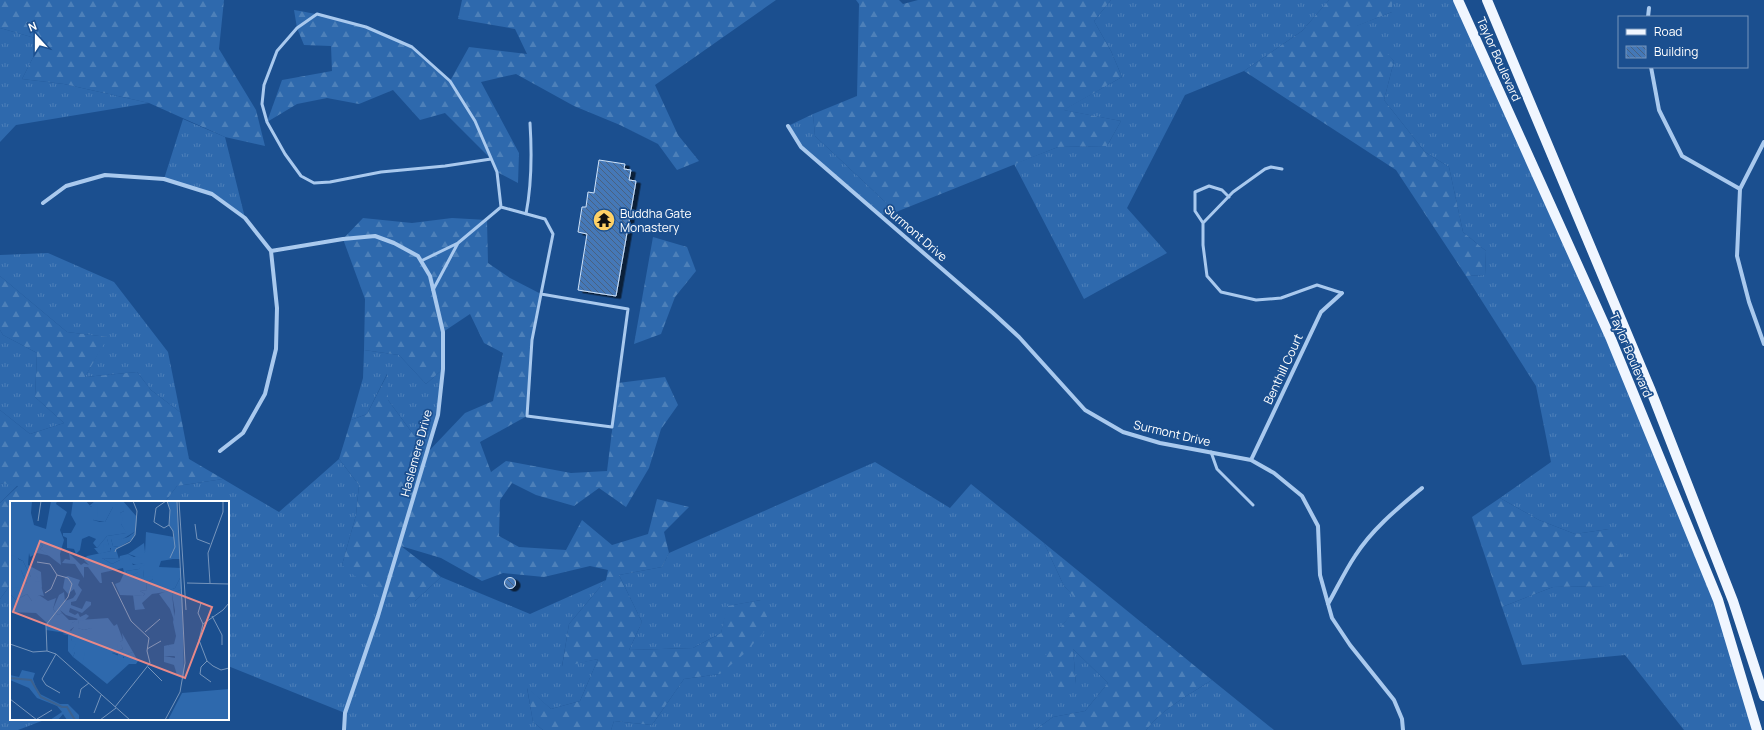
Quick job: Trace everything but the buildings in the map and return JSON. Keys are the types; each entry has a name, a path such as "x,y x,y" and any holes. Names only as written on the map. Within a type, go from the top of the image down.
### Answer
{"main road":[{"name":"Taylor Boulevard","path":"1458,0 1610,339 1718,600 1756,730"},
{"name":"Taylor Boulevard","path":"1486,0 1651,391 1734,601 1764,696"}],"street":[{"path":"1648,16 1649,8"},
{"path":"1651,68 1659,110 1682,156 1740,189"},
{"name":"Surmont Drive","path":"788,126 801,147 1019,337 1085,410 1123,432 1160,443 1251,460 1274,473 1302,496 1318,526 1320,575 1332,618 1350,645 1394,700 1402,719 1403,730"},
{"path":"1764,142 1740,189 1737,256 1749,302 1764,344"},
{"path":"43,203 66,186 105,175 164,179 212,194 245,218 271,251 277,308 276,349 267,387 265,394 243,433 220,451"},
{"name":"Haslemere Drive","path":"271,251 343,239 375,236 394,243 418,256 430,276 443,332 443,369 438,415 378,616 345,713 344,730"},
{"name":"Benthill Court","path":"1251,460 1322,312 1342,293"},
{"path":"1328,604 1356,555 1364,544 1402,505 1422,488"}],"lane":[{"path":"492,159 445,166 381,172 330,182 314,183 301,176 285,154 267,122 262,104 264,85 277,51 297,28 317,14 366,27 412,47 450,82 475,121 492,159 497,172 501,207"},
{"path":"526,214 530,194 532,157 530,123"},
{"path":"1203,223 1229,197 1265,169 1271,167 1282,169"},
{"path":"1229,197 1222,190 1208,186 1195,192 1195,210 1203,223 1203,245 1208,276 1221,292 1256,300 1281,298 1318,286 1342,293"},
{"path":"501,207 545,219 553,234 541,294 532,340 527,416 612,427 628,309 541,294"},
{"path":"421,261 458,242 501,207"},
{"path":"433,290 458,242"},
{"path":"1212,452 1217,469 1253,505"}],"green space":[{"path":"0,0 224,0 219,49 256,110 265,146 225,137 149,103 64,84 22,79 42,40 0,28"},
{"path":"462,0 776,0 655,85 678,135 699,161 677,170 658,144 620,125 574,106 516,74 481,82 519,153 518,183 497,172 491,159 445,113 420,120 393,90 359,104 327,98 297,104 267,122 282,80 332,71 331,46 304,45 297,28 294,10 354,23 397,39 416,49 450,81 469,47 527,54 515,29 458,19"},
{"path":"856,0 899,0 903,4 918,0 1111,0 1094,21 1111,51 1122,77 1064,110 1121,121 1107,146 1058,147 896,212 815,136 813,114 857,96 859,4"},
{"path":"1111,0 1329,0 1302,31 1244,71 1185,95 1127,208 1167,253 1084,299 1014,164 1058,147 1107,146 1121,121 1063,110 1122,77 1111,51 1094,21"},
{"path":"1329,0 1392,0 1392,12 1357,26 1374,40 1394,61 1384,100 1425,152 1449,167 1463,232 1486,251 1485,275 1466,276 1396,170 1244,71 1302,31"},
{"path":"1392,0 1458,0 1611,339 1718,600 1757,730 1684,730 1625,655 1522,665 1502,607 1553,587 1605,586 1609,529 1575,534 1539,520 1500,498 1551,462 1536,386 1466,276 1485,275 1486,251 1463,232 1449,167 1425,152 1384,100 1394,61 1356,26 1392,12"},
{"path":"0,28 42,40 22,79 64,84 149,103 16,125 0,142"},
{"path":"813,114 815,136 896,212 880,215 801,147 788,126"},
{"path":"183,119 225,137 245,218 212,194 164,179"},
{"path":"363,218 412,223 452,218 487,220 488,263 510,278 541,294 532,340 527,416 480,442 491,472 506,461 571,473 607,471 618,383 665,377 678,405 661,429 649,468 626,507 599,488 574,506 536,495 512,483 500,500 499,536 519,547 566,550 582,520 612,545 648,534 657,499 689,507 664,532 669,553 662,567 619,575 642,622 629,650 693,648 721,633 727,606 761,600 770,625 745,653 720,674 684,679 652,725 614,721 611,730 543,730 533,722 527,687 551,709 580,701 598,659 562,667 569,624 606,580 608,570 590,566 544,577 503,573 482,581 441,558 401,546 441,577 415,601 383,600 342,565 356,515 359,485 339,459 351,420 367,414 388,373 388,400 427,453 465,413 493,401 503,353 484,343 470,314 443,332 443,369 426,384 399,355 364,350 365,299 343,239"},
{"path":"653,237 687,247 696,271 675,297 661,334 634,344"},
{"path":"48,253 114,282 168,352 180,412 151,390 137,372 85,377 107,337 67,332 0,276 0,255"},
{"path":"0,276 67,332 108,337 85,377 137,372 151,390 180,412 189,459 223,479 177,486 166,501 10,501 10,585 0,599 0,503 18,486 0,483 0,410 30,434 64,423 35,397 37,353 3,335 0,330"},
{"path":"0,330 3,335 37,353 35,397 64,423 30,434 0,410"},
{"path":"364,350 399,355 426,384 443,369 438,415 427,453 388,400 387,374 367,414 351,420 363,378"},
{"path":"339,459 359,485 356,515 342,565 415,601 441,577 530,614 606,580 569,624 562,666 598,659 580,701 551,709 527,688 533,722 543,730 344,730 345,713 229,666 229,501 166,501 177,486 223,479 279,512"},
{"path":"875,462 950,508 971,484 1044,543 1064,586 1081,603 1060,628 1076,685 1073,649 1108,683 1085,711 1053,717 1035,730 611,730 614,721 652,725 684,679 720,674 761,600 728,606 721,633 693,648 629,650 642,622 619,575 662,567 669,553"},
{"path":"0,483 18,485 0,503"},
{"path":"1500,498 1539,520 1575,534 1609,529 1625,562 1605,586 1553,587 1502,607 1472,517"},
{"path":"1044,543 1212,680 1168,708 1146,730 1035,730 1053,717 1085,711 1108,683 1073,649 1076,685 1063,694 1043,661 1060,628 1080,603 1064,586"},
{"path":"10,585 10,720 44,720 18,730 0,730 0,599"},
{"path":"1212,680 1274,730 1146,730 1168,708"}],"place":[{"name":"Buddha Gate Monastery","path":"604,220"}]}
